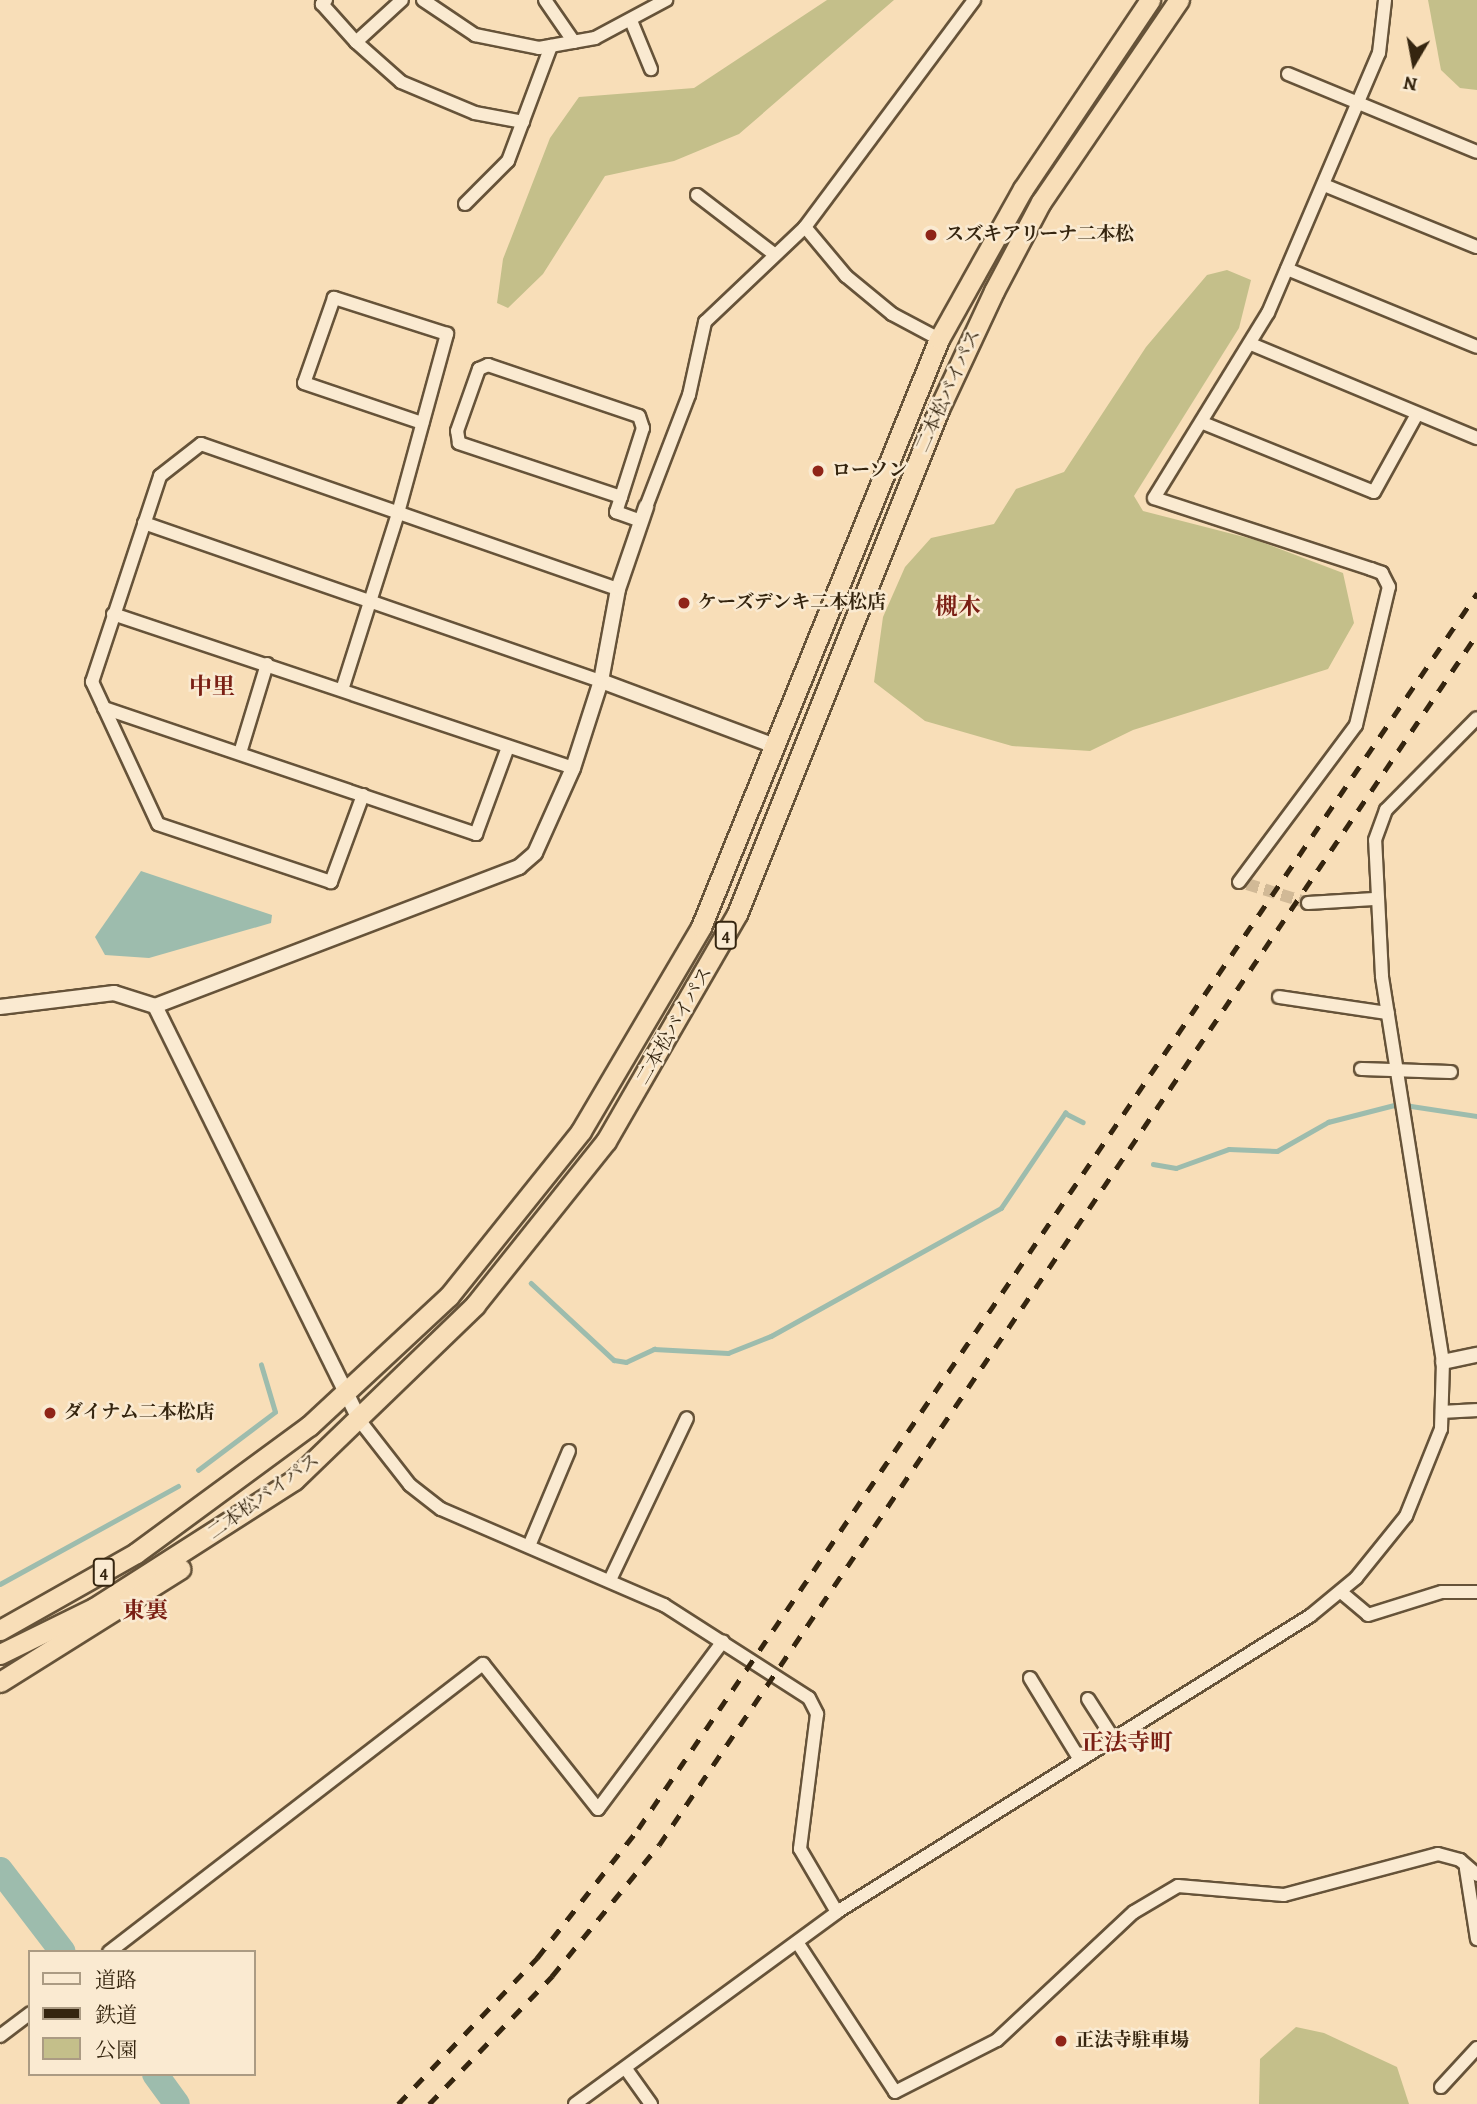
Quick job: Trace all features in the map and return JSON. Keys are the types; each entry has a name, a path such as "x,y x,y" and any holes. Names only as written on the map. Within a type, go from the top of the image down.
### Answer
{"highway":[{"name":"二本松バイパス","path":"0,1630 145,1547 344,1395 449,1296 581,1131 701,927 939,339 1045,153 1150,0"},
{"name":"二本松バイパス","path":"0,1654 94,1608 293,1480 360,1421 475,1305 543,1224 648,1074 720,948 770,840 939,409 994,291 1041,202 1179,0"},
{"path":"0,1682 115,1615 293,1480"}],"street":[{"path":"326,0 322,4 356,42 401,82 439,101 523,122"},
{"path":"356,42 402,0"},
{"path":"423,0 475,35 507,45 551,46 573,43 632,23 666,0"},
{"path":"0,1007 114,993 155,1006 519,867 547,836 573,768 601,681 618,589 689,394 705,322 774,254 805,228 974,0"},
{"path":"1239,883 1356,725 1389,587 1382,573 1154,498 1251,344 1287,269 1386,33 1385,0"},
{"path":"549,2 573,43"},
{"path":"632,23 651,69"},
{"path":"465,204 508,160 551,46"},
{"path":"1288,74 1477,152"},
{"path":"1324,185 1477,247"},
{"path":"697,195 774,254"},
{"path":"805,228 846,276 892,314 939,339"},
{"path":"1287,269 1477,347"},
{"path":"342,690 398,513 447,334 334,298 304,383 422,423"},
{"path":"1251,344 1416,416 1477,438"},
{"path":"621,498 459,443 457,431 479,369 488,365 639,416 643,428 621,498 616,512 644,514"},
{"path":"1203,423 1374,492 1416,416"},
{"path":"363,795 331,882 158,824 93,682 160,476 201,444 618,589"},
{"path":"144,523 601,681 775,746"},
{"path":"113,614 573,768"},
{"path":"240,753 267,664"},
{"path":"104,708 476,834 508,747"},
{"path":"575,2104 837,1912 1080,1760 1341,1591 1406,1516 1430,1468 1442,1412 1443,1362 1388,1013 1374,899 1375,840 1387,810 1477,718"},
{"path":"1308,903 1374,899"},
{"path":"1279,997 1388,1013"},
{"path":"155,1006 344,1395 360,1421 429,1501 610,1580 723,1640 815,1706 800,1849 837,1912"},
{"path":"1361,1069 1451,1072"},
{"path":"1443,1362 1477,1355"},
{"path":"1442,1412 1477,1410"},
{"path":"610,1580 687,1418"},
{"path":"529,1546 569,1451"},
{"path":"1341,1591 1368,1615 1442,1592 1477,1592"},
{"path":"111,1950 483,1664 598,1810 723,1640"},
{"path":"1030,1678 1080,1760"},
{"path":"1088,1699 1113,1738"},
{"path":"797,1942 894,2092 1004,2035 1134,1912 1178,1886 1284,1895 1438,1854 1472,1872 1477,1939"},
{"path":"0,2036 28,2015"},
{"path":"1441,2087 1477,2048"},
{"path":"626,2069 651,2104"}],"green space":[{"path":"827,0 894,0 739,134 674,161 605,176 543,274 508,308 497,303 503,259 550,138 579,97 694,88"},
{"path":"1428,0 1477,0 1477,90 1460,88 1441,70"},
{"path":"1227,270 1251,280 1239,328 1134,496 1143,511 1256,540 1343,573 1354,623 1328,669 1133,730 1090,751 1012,746 925,721 874,682 883,617 905,567 931,538 994,524 1016,489 1064,472 1146,347 1207,275"},
{"path":"1296,2027 1324,2033 1397,2067 1409,2104 1259,2104 1260,2059"}],"shaded area":[{"path":"141,871 272,915 271,923 149,958 105,955 95,937"}],"waterway":[{"path":"1153,1164 1176,1168 1229,1149 1277,1151 1328,1122 1398,1104 1477,1116"},
{"path":"531,1283 614,1360 626,1362 654,1349 728,1353 771,1336 1001,1208 1065,1113 1083,1122"},
{"path":"198,1470 275,1412 261,1365"},
{"path":"0,1584 178,1486"},
{"path":"0,1870 61,1950"},
{"path":"156,2076 177,2104"}],"tunnel":[{"path":"1247,884 1308,903"}],"railway":[{"path":"398,2104 537,1958 638,1829 1477,593"},
{"path":"429,2104 552,1976 659,1845 1477,634"}],"place":[{"name":"スズキアリーナ二本松","path":"931,235"},
{"name":"ローソン","path":"818,471"},
{"name":"ケーズデンキ二本松店","path":"684,603"},
{"name":"ダイナム二本松店","path":"50,1413"},
{"name":"正法寺駐車場","path":"1061,2041"}],"district":[{"name":"槻木","path":"958,607"},
{"name":"中里","path":"212,687"},
{"name":"東裏","path":"145,1611"},
{"name":"正法寺町","path":"1127,1743"}]}
